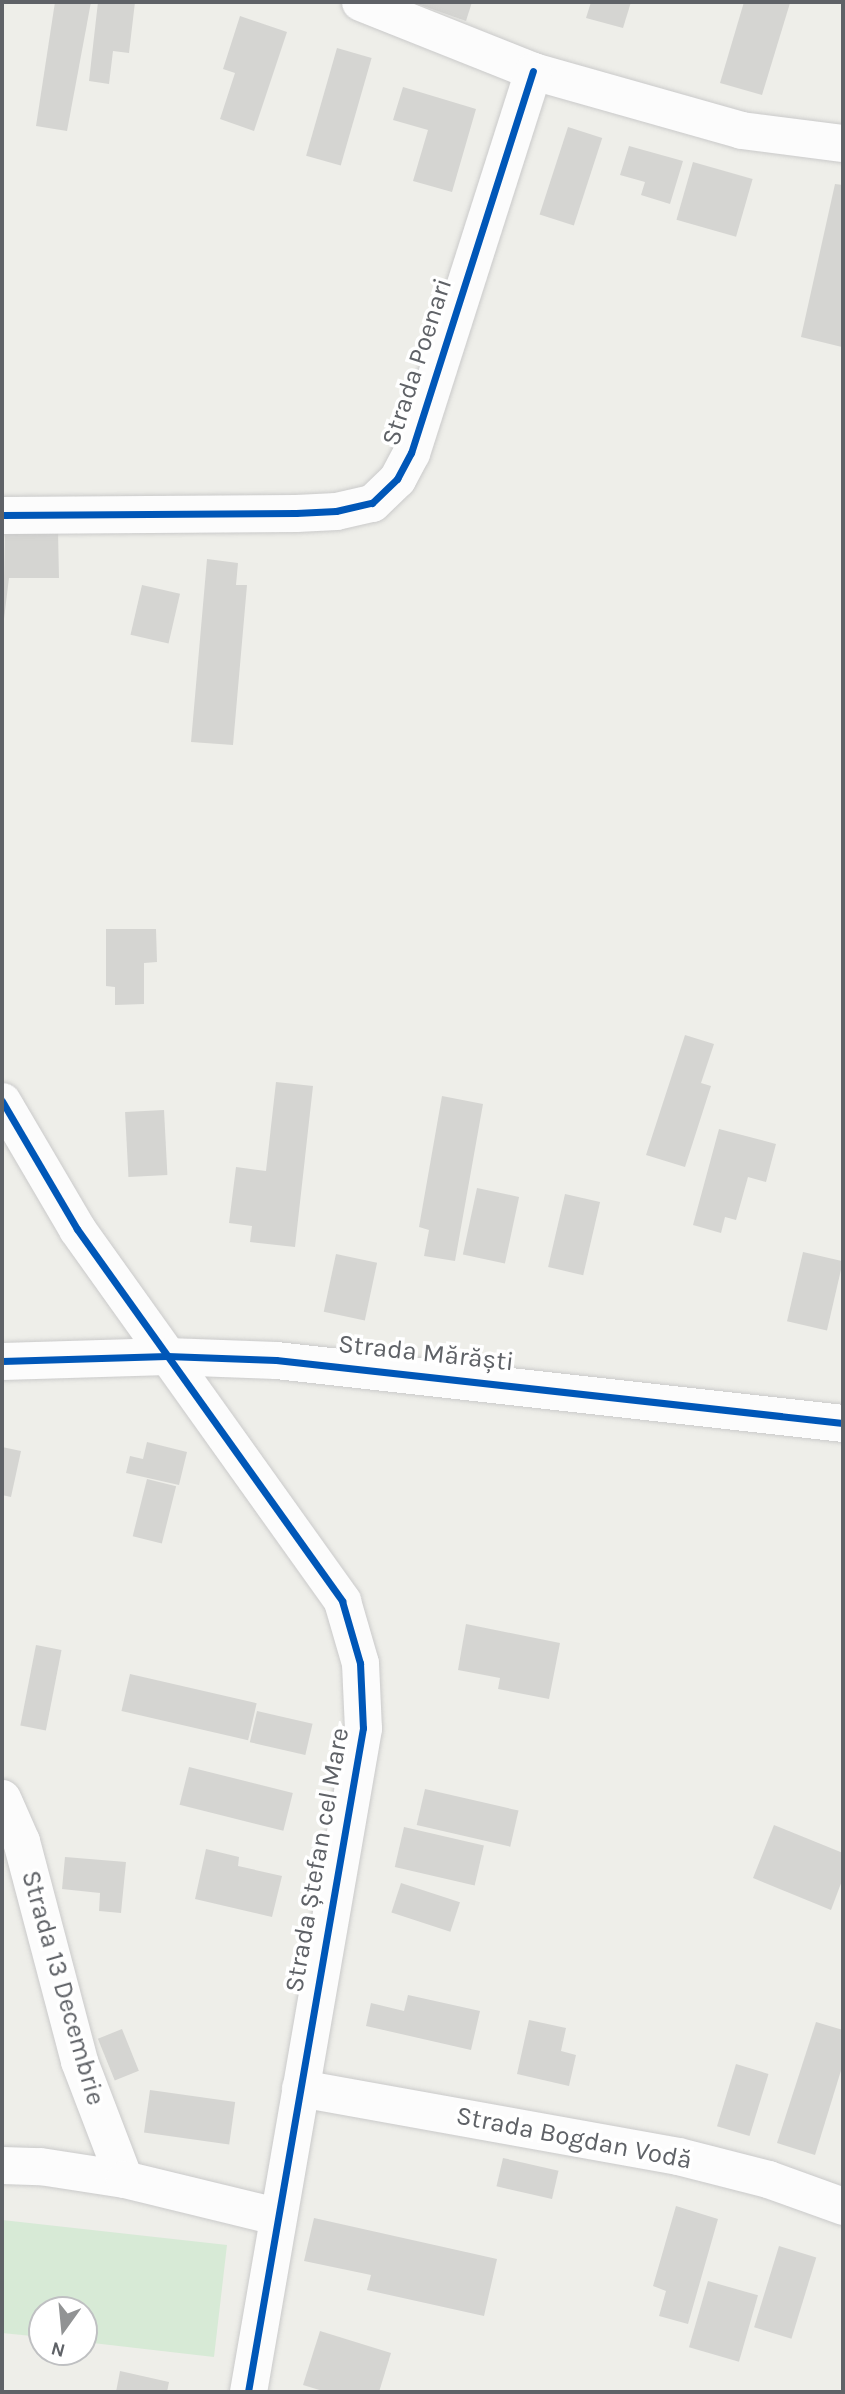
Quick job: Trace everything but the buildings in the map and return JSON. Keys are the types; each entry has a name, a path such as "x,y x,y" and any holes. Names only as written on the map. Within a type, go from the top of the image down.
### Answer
{"street":[{"path":"360,2 533,71 741,130 843,143"},
{"name":"Strada Poenari","path":"2,515 336,512 372,503 397,479 411,453 533,71"},
{"name":"Strada Ștefan cel Mare","path":"2,1101 77,1229 342,1601 360,1663 363,1728 276,2216 248,2392"},
{"name":"Strada Mărăști","path":"2,1361 167,1356 372,1367 843,1423"},
{"name":"Strada 13 Decembrie","path":"2,1798 21,1841 79,2060 124,2179"},
{"name":"Strada Bogdan Vodă","path":"300,2088 678,2156 768,2179 843,2206"},
{"path":"2,2165 40,2166 124,2179 276,2216"}],"green space":[{"path":"2,2220 227,2245 214,2357 98,2344 98,2296 28,2296 28,2336 2,2333"}],"cycle path":[{"path":"2,515 296,513 336,511 372,503 397,479 411,453 533,71"},
{"path":"2,1101 77,1229 342,1601 360,1663 363,1728 248,2392"},
{"path":"2,1361 167,1356 276,1360 843,1423"}]}
